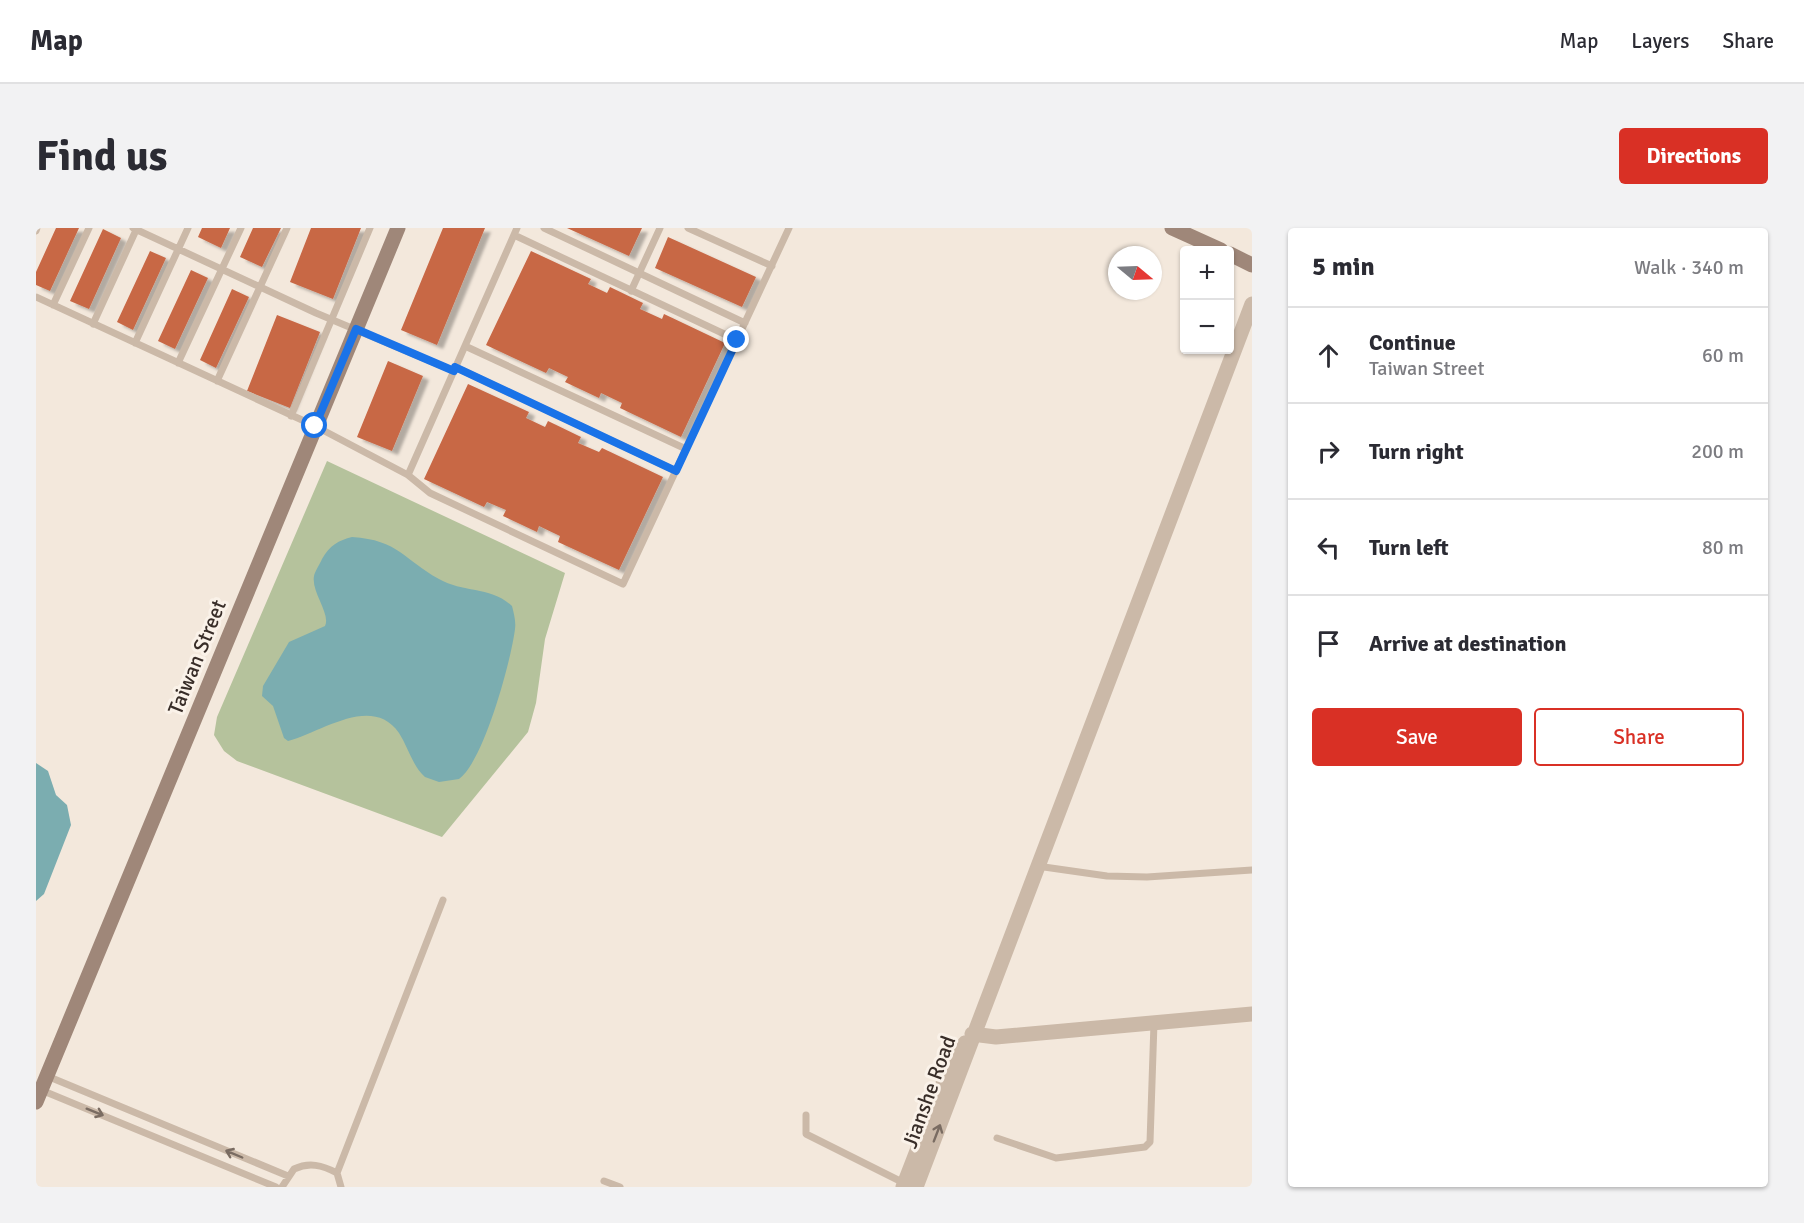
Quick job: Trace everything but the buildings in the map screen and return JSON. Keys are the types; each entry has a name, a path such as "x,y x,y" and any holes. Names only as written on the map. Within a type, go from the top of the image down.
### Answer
{"main road":[{"name":"Taiwan Street","path":"41,1089 398,228"},
{"path":"1172,228 1212,246"},
{"path":"1234,256 1252,265"}],"street":[{"name":"Jianshe Road","path":"908,1186 951,1064 972,1034 1252,304"},
{"path":"972,1034 996,1037 1252,1014"}],"lane":[{"path":"53,305 89,228"},
{"path":"93,324 136,228 332,320 454,369 676,471"},
{"path":"135,344 189,228"},
{"path":"178,363 241,228"},
{"path":"217,381 287,228"},
{"path":"291,416 370,228"},
{"path":"544,228 745,323"},
{"path":"631,291 660,228"},
{"path":"688,228 772,266"},
{"path":"36,297 315,426 408,475 430,493 623,584 789,228"},
{"path":"408,475 515,232 631,291 737,340"},
{"path":"465,346 686,449"},
{"path":"1037,866 1107,876 1148,877 1252,870"},
{"path":"341,1187 337,1173 443,900"},
{"path":"996,1138 1056,1158 1145,1147 1150,1142 1154,1023"},
{"path":"41,1089 288,1176"},
{"path":"41,1089 276,1187"},
{"path":"806,1115 806,1134 908,1186"},
{"path":"282,1187 294,1169 310,1165 324,1167 337,1173"},
{"path":"604,1181 620,1187"}],"green space":[{"path":"327,461 565,573 545,639 536,703 528,732 442,837 237,761 224,751 214,735 217,717"}],"water":[{"path":"352,537 380,542 400,552 439,579 495,595 512,606 515,629 495,709 478,752 459,779 439,782 425,777 414,762 399,733 388,722 375,717 361,716 346,719 288,741 284,738 273,706 262,696 263,686 289,642 325,626 325,615 315,589 315,574 331,547"},
{"path":"36,763 48,771 56,795 67,805 71,825 44,894 36,901"}],"route":[{"path":"315,426 356,329 454,371 455,367 676,471 737,340"}]}
